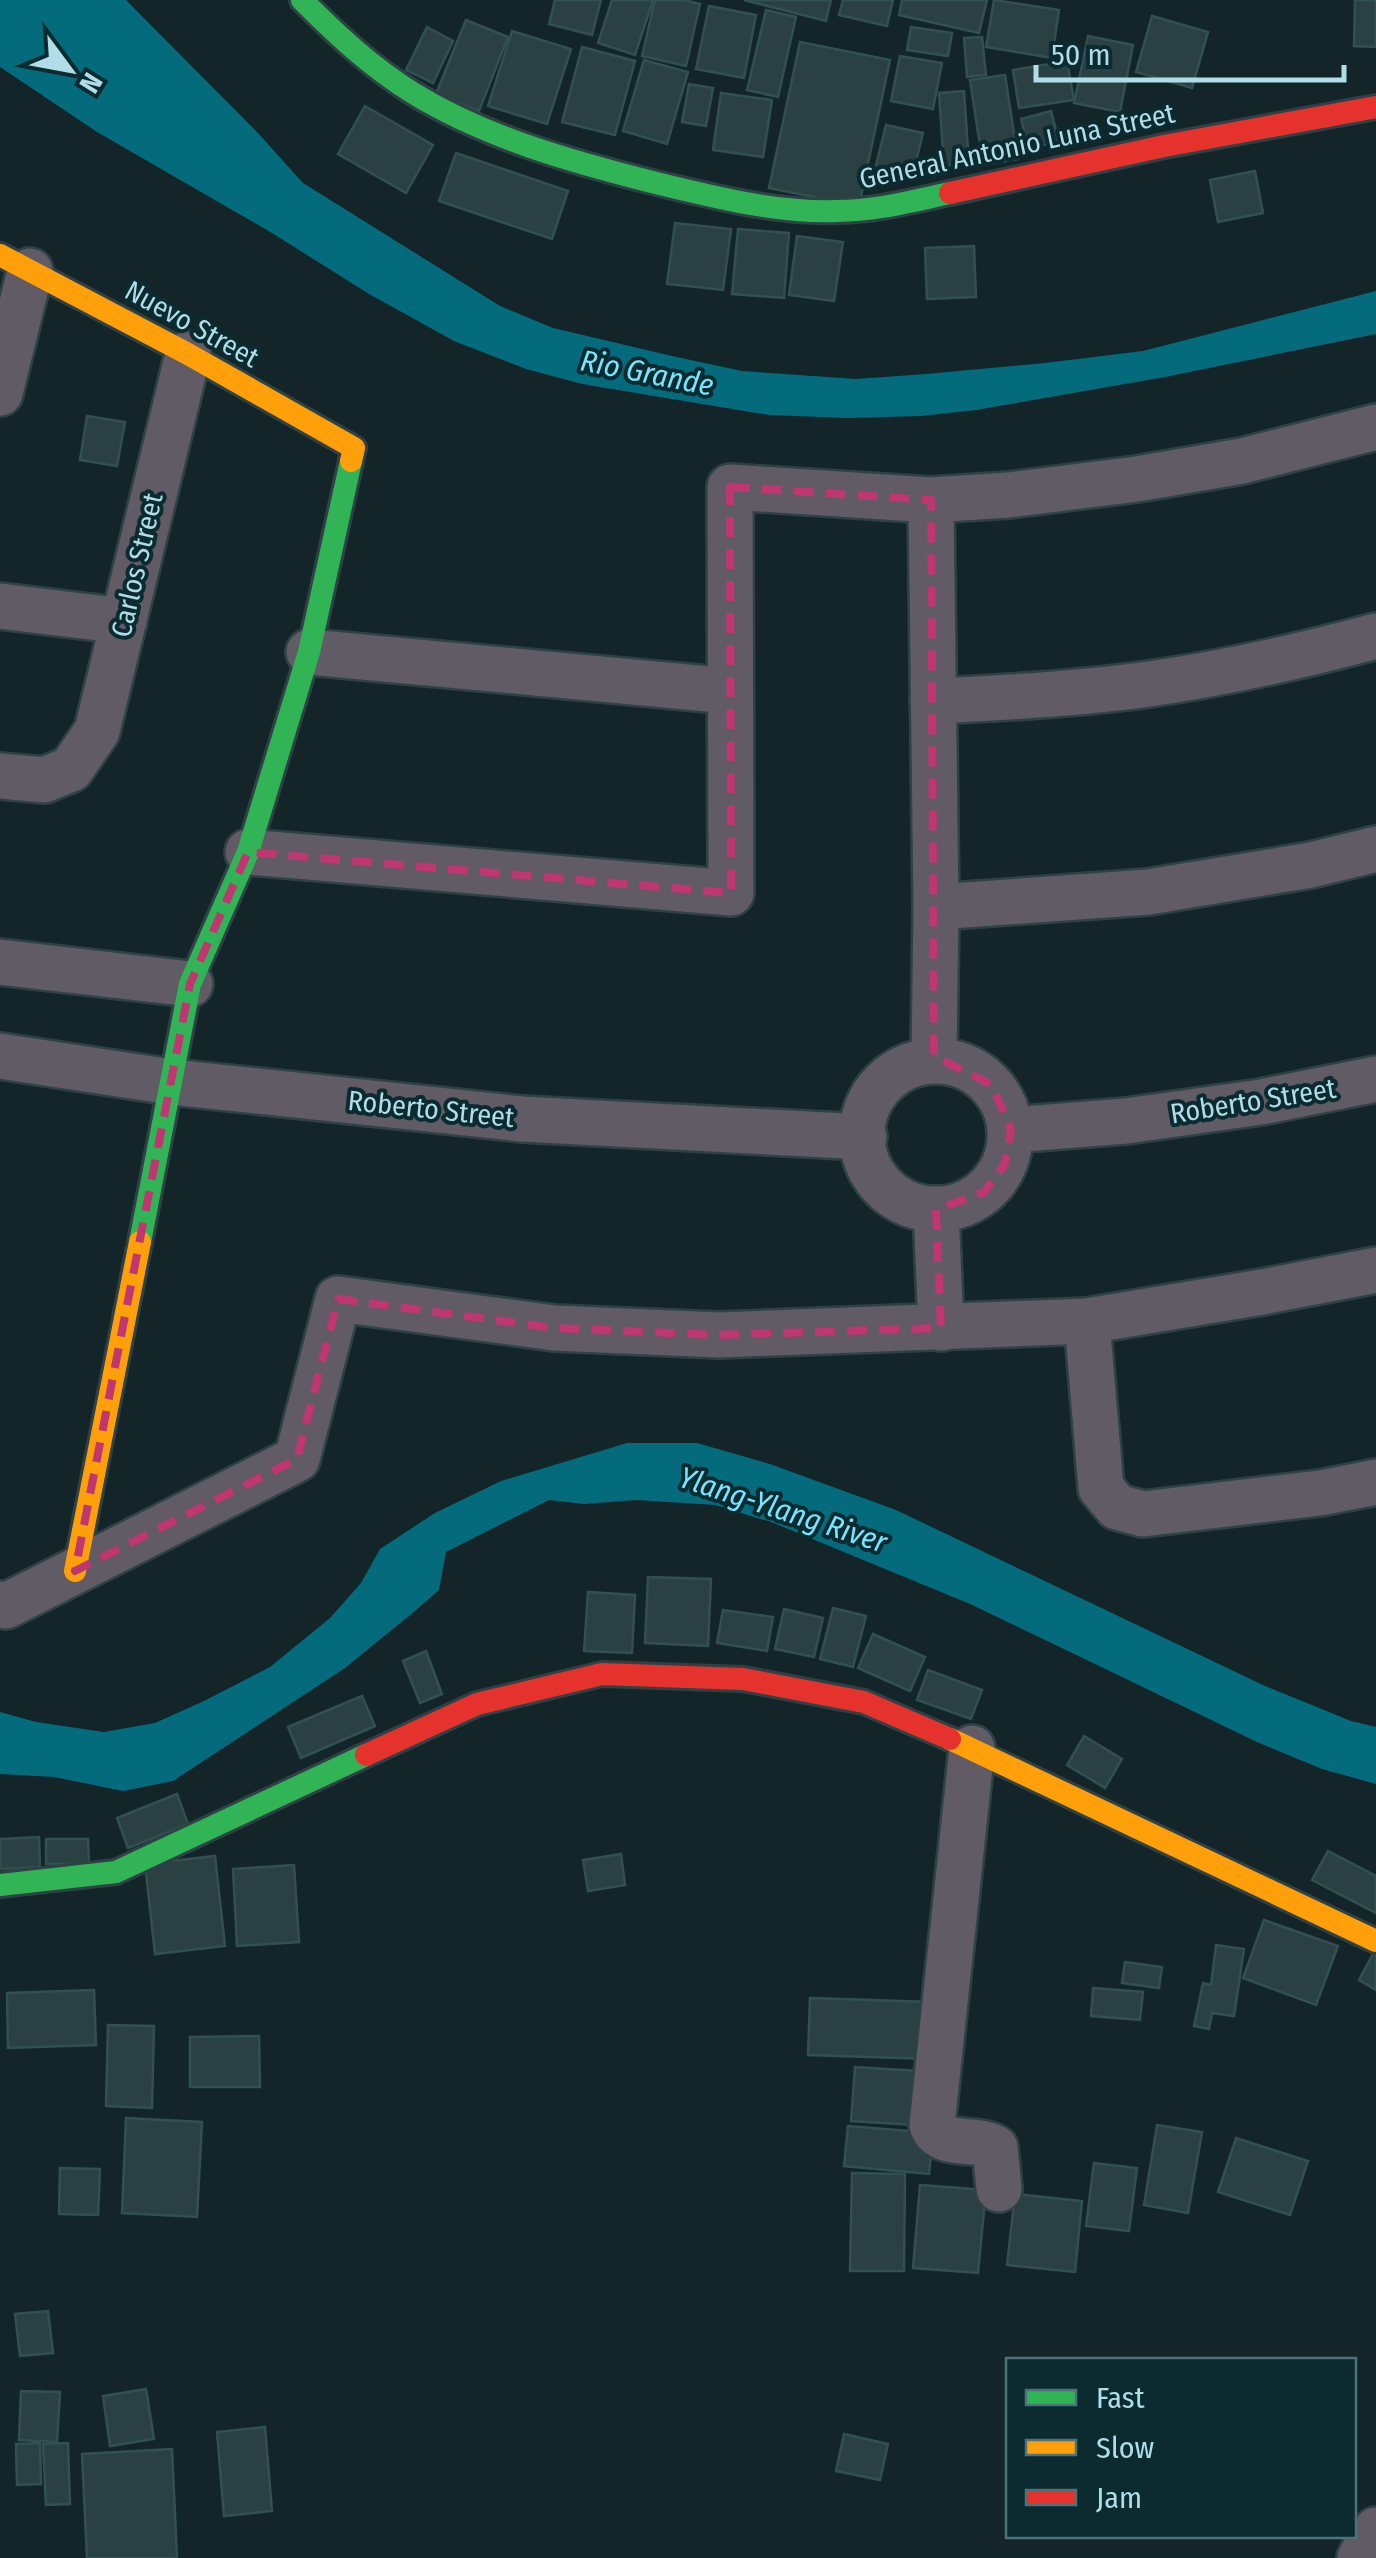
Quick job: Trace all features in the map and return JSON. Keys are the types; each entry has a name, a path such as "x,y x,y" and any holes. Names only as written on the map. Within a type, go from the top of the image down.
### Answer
{"street":[{"name":"General Antonio Luna Street","path":"302,0 342,40 388,77 437,106 515,140 591,166 706,196 808,212 865,210 1156,147 1376,107"},
{"name":"Nuevo Street","path":"15,263 354,448 309,652"},
{"path":"0,393 15,263"},
{"name":"Carlos Street","path":"0,776 44,780 71,768 97,731 188,354"},
{"path":"248,852 731,893 730,487 931,500 1009,495 1242,462 1376,427"},
{"path":"931,500 934,1060"},
{"path":"0,606 124,621"},
{"path":"933,701 1038,696 1150,684 1307,655 1376,636"},
{"path":"75,1571 190,984 248,852 309,652 730,692"},
{"path":"936,906 1148,892 1311,866 1376,849"},
{"path":"0,962 190,984"},
{"name":"Roberto Street","path":"0,1056 170,1082 522,1119 864,1137"},
{"path":"934,1060 950,1061 981,1074 1001,1099 1010,1130 1004,1164 984,1192 953,1208 936,1210 920,1208 890,1194 870,1169 864,1154 862,1122 868,1105 887,1078 902,1068 934,1060"},
{"name":"Roberto Street","path":"1010,1130 1146,1118 1261,1102 1376,1079"},
{"path":"936,1210 941,1328"},
{"path":"0,1604 6,1606 298,1459 338,1299 554,1328 719,1335 1088,1321 1376,1270"},
{"path":"1088,1321 1101,1488 1117,1507 1143,1514 1376,1482"},
{"path":"0,1886 116,1872 477,1704 602,1674 743,1679 864,1702 972,1748 1376,1941"},
{"path":"972,1748 932,2125 935,2134 942,2138 986,2142 996,2148 999,2189"},
{"path":"1360,2558 1376,2530"}],"highlighted area":[{"path":"730,487 931,500 934,1056 992,1085 1011,1130 1005,1164 984,1192 936,1210 941,1328 719,1335 554,1328 338,1299 297,1459 75,1571 190,984 248,852 731,893"}],"water":[{"name":"Rio Grande","path":"0,0 126,0 303,183 500,306 553,328 742,371 856,379 1143,351 1376,291 1376,334 1165,377 921,416 769,415 582,384 526,369 454,341 97,132 0,67"},
{"name":"Ylang-Ylang River","path":"627,1443 697,1443 770,1464 896,1510 1265,1686 1351,1721 1376,1727 1376,1784 1322,1769 1257,1742 970,1604 771,1522 715,1505 636,1500 584,1504 549,1500 446,1552 439,1590 415,1611 345,1668 173,1781 123,1791 54,1777 0,1774 0,1712 36,1722 104,1732 155,1723 270,1667 330,1618 361,1583 380,1549 435,1513 501,1481"}],"building":[{"path":"555,0 601,0 592,35 549,24"},
{"path":"612,0 653,0 635,55 598,43"},
{"path":"655,0 700,4 686,66 642,56"},
{"path":"744,0 831,0 826,21"},
{"path":"843,0 893,0 887,26 839,15"},
{"path":"902,0 987,0 979,33 899,15"},
{"path":"994,0 1059,10 1052,58 986,47"},
{"path":"1355,0 1376,0 1376,47 1354,46"},
{"path":"709,6 756,15 744,78 696,69"},
{"path":"766,10 796,17 778,97 747,90"},
{"path":"1152,16 1208,32 1192,88 1136,72"},
{"path":"466,20 508,37 479,111 436,94"},
{"path":"427,27 453,41 433,83 406,70"},
{"path":"911,27 952,33 948,56 907,50"},
{"path":"512,31 571,49 547,124 488,106"},
{"path":"1088,36 1133,45 1120,112 1074,103"},
{"path":"982,37 986,75 967,77 964,38"},
{"path":"800,42 890,60 859,206 769,188"},
{"path":"582,47 635,61 615,135 562,122"},
{"path":"900,56 942,63 933,109 891,101"},
{"path":"644,60 688,72 667,144 623,131"},
{"path":"1067,61 1074,100 1019,108 1013,70"},
{"path":"1005,75 1018,159 983,165 970,80"},
{"path":"689,84 713,88 706,126 682,122"},
{"path":"964,91 969,164 944,166 939,93"},
{"path":"721,93 772,100 763,157 713,150"},
{"path":"365,106 433,145 406,193 338,154"},
{"path":"1051,111 1059,141 1029,149 1021,119"},
{"path":"886,125 923,133 912,178 875,169"},
{"path":"456,153 568,191 552,239 439,201"},
{"path":"1255,171 1263,213 1218,222 1210,180"},
{"path":"675,223 731,229 723,290 667,284"},
{"path":"738,229 789,233 784,298 732,294"},
{"path":"797,236 843,242 834,301 789,295"},
{"path":"974,246 976,297 927,299 925,248"},
{"path":"87,416 125,422 117,466 80,460"},
{"path":"648,1577 711,1579 708,1646 645,1643"},
{"path":"588,1592 635,1595 632,1653 584,1651"},
{"path":"833,1608 866,1616 853,1667 820,1659"},
{"path":"784,1609 823,1618 814,1657 775,1649"},
{"path":"723,1610 773,1617 767,1651 717,1643"},
{"path":"873,1634 925,1657 910,1691 858,1668"},
{"path":"426,1651 442,1694 420,1703 403,1661"},
{"path":"928,1670 982,1690 971,1719 917,1700"},
{"path":"362,1696 375,1726 301,1758 288,1727"},
{"path":"1084,1736 1122,1759 1105,1788 1067,1765"},
{"path":"177,1794 188,1824 128,1848 117,1818"},
{"path":"39,1837 40,1867 0,1869 0,1839"},
{"path":"46,1839 88,1839 89,1864 46,1864"},
{"path":"1328,1851 1376,1876 1376,1913 1312,1880"},
{"path":"621,1854 625,1885 588,1891 583,1860"},
{"path":"215,1856 225,1946 155,1954 145,1864"},
{"path":"294,1865 299,1942 237,1946 233,1869"},
{"path":"1264,1920 1338,1946 1316,2005 1243,1978"},
{"path":"1216,1945 1244,1949 1234,2016 1212,2013 1209,2029 1194,2026 1203,1983 1211,1985"},
{"path":"1376,1953 1376,1990 1359,1980"},
{"path":"1125,1962 1162,1967 1159,1988 1122,1983"},
{"path":"1093,1988 1143,1992 1140,2020 1091,2016"},
{"path":"94,1990 96,2045 8,2048 7,1993"},
{"path":"810,1998 932,2002 930,2059 808,2055"},
{"path":"108,2025 154,2026 152,2108 106,2106"},
{"path":"259,2036 260,2087 190,2087 190,2037"},
{"path":"855,2067 918,2071 914,2125 851,2121"},
{"path":"126,2118 202,2122 197,2217 122,2213"},
{"path":"1157,2125 1202,2132 1188,2213 1144,2205"},
{"path":"848,2126 933,2133 929,2174 844,2166"},
{"path":"1236,2138 1308,2161 1290,2215 1218,2192"},
{"path":"1094,2163 1137,2168 1129,2231 1086,2226"},
{"path":"60,2168 100,2169 98,2215 59,2214"},
{"path":"852,2173 905,2174 904,2271 850,2271"},
{"path":"920,2185 986,2190 978,2273 913,2268"},
{"path":"1015,2194 1082,2201 1075,2272 1007,2265"},
{"path":"48,2311 53,2353 20,2356 15,2314"},
{"path":"146,2389 154,2439 110,2446 103,2396"},
{"path":"21,2391 60,2392 57,2442 19,2440"},
{"path":"265,2427 272,2511 224,2516 217,2432"},
{"path":"844,2434 888,2444 880,2480 836,2471"},
{"path":"40,2443 41,2484 17,2485 16,2444"},
{"path":"68,2443 70,2504 46,2505 43,2444"},
{"path":"172,2449 177,2558 87,2558 82,2454"}],"traffic: fast":[{"path":"302,0 354,50 413,93 500,136 562,157 700,194 791,209 865,209 950,193"},
{"path":"140,1242 190,984 248,852 309,652 351,461"},
{"path":"0,1885 116,1872 366,1755"}],"traffic: slow":[{"path":"0,255 188,354 354,448 351,461"},
{"path":"75,1571 140,1242"},
{"path":"950,1739 1376,1941"}],"traffic: jam":[{"path":"950,193 1164,146 1376,107"},
{"path":"366,1755 477,1704 602,1674 743,1679 864,1702 950,1739"}]}
